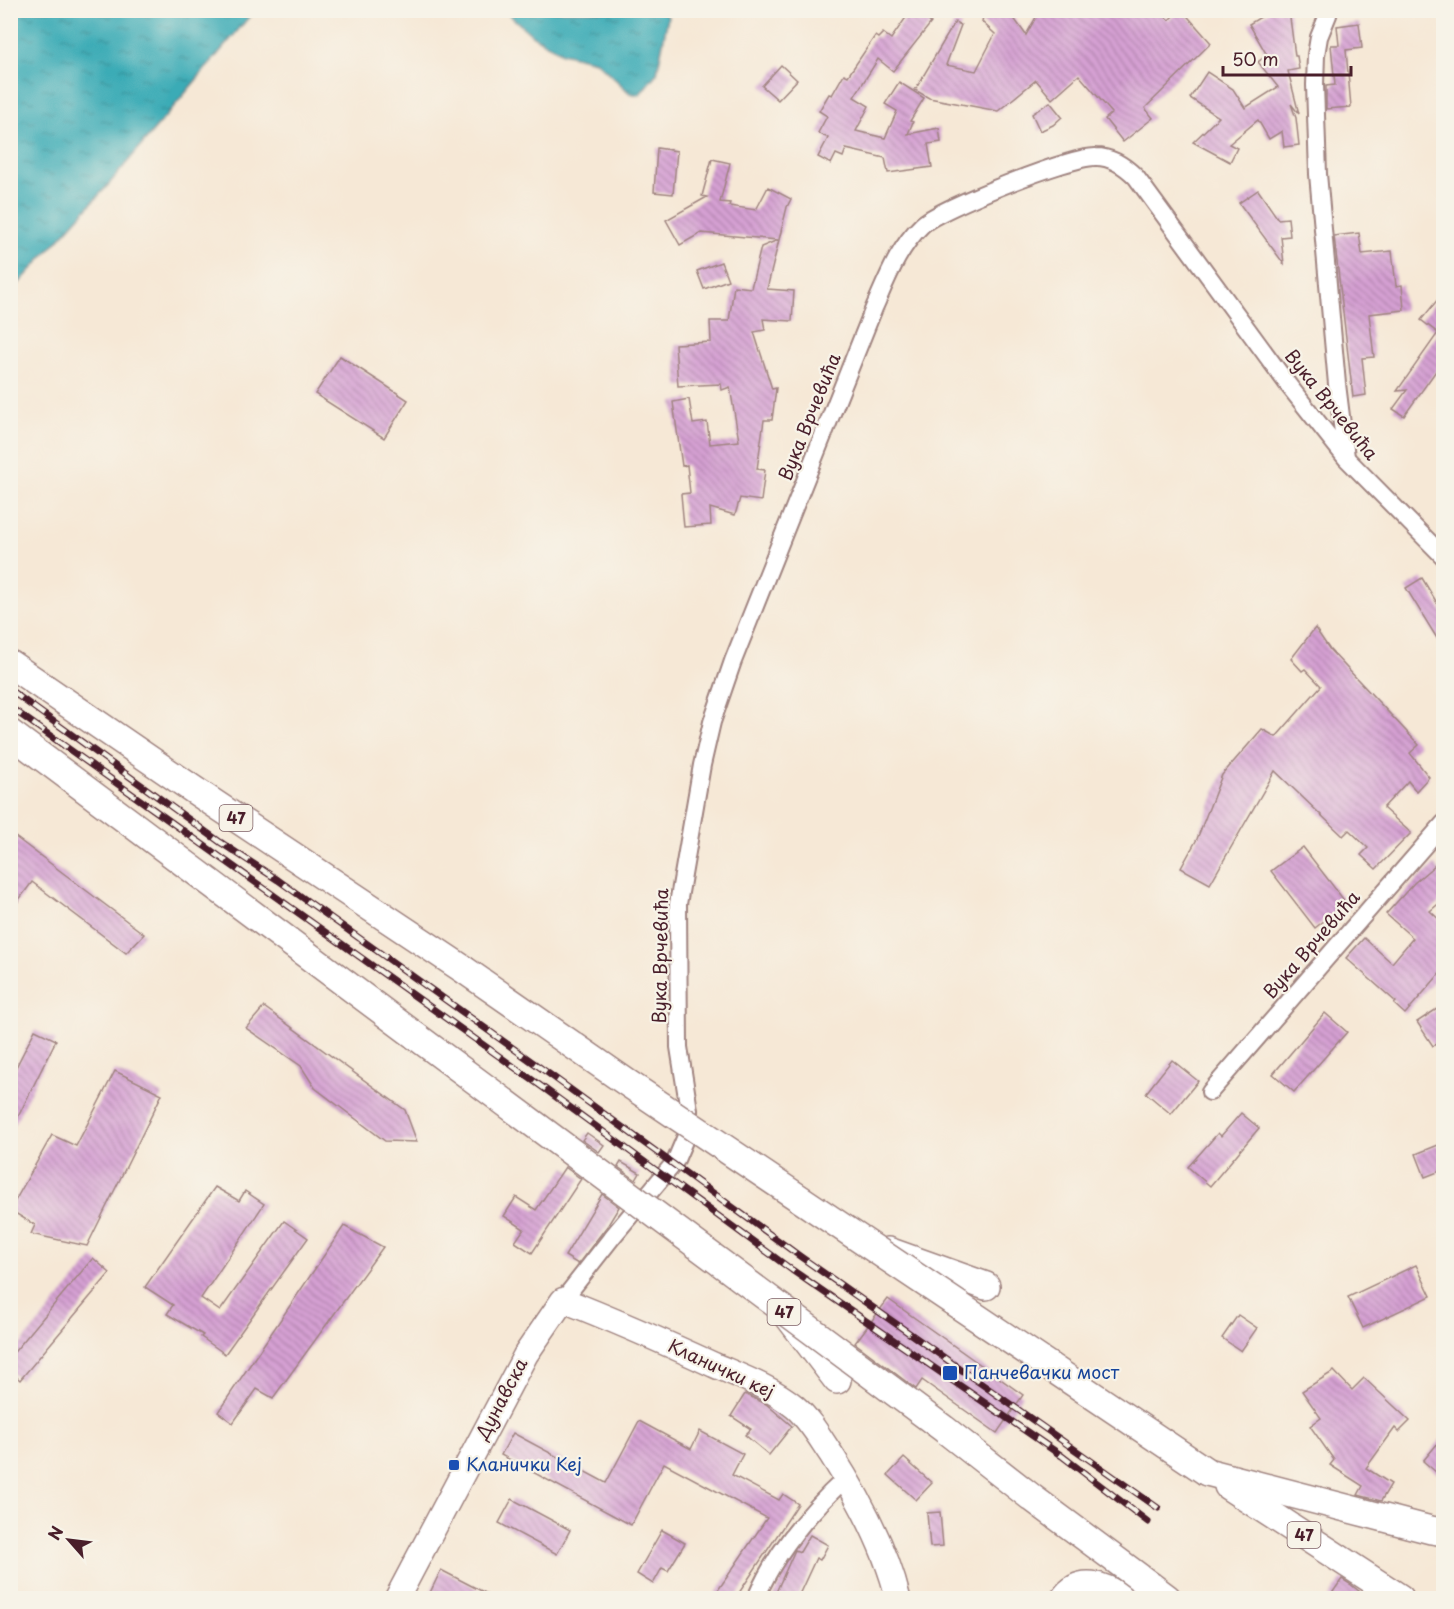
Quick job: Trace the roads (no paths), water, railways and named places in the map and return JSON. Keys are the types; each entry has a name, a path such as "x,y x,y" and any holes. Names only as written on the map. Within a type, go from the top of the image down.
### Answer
{"main road":[{"name":"47","path":"10,664 463,969 626,1082 1400,1599"},
{"name":"47","path":"10,733 944,1429 1159,1594"},
{"path":"871,1245 986,1286"},
{"name":"Кланички кеј","path":"563,1300 627,1325 775,1393 796,1408 807,1419 846,1478 877,1540 898,1599"},
{"name":"Дунавска","path":"397,1599 526,1354 563,1300"},
{"path":"785,1312 837,1380"},
{"path":"1207,1472 1443,1532"},
{"path":"1067,1593 1078,1585 1103,1586 1124,1599"}],"street":[{"path":"1325,10 1328,15 1319,37 1315,75 1318,174 1346,458"},
{"name":"Вука Врчевића","path":"563,1300 675,1162 689,1129 689,1110 679,1047 678,904 700,775 712,722 733,661 874,308 898,256 915,232 924,224 950,208 1072,160 1098,157 1123,166 1136,177 1289,386 1346,458 1443,557"},
{"name":"Вука Врчевића","path":"1210,1092 1443,823"},
{"path":"756,1599 770,1570 794,1536 824,1499 846,1478"}],"water":[{"path":"11,10 254,11 109,184 11,292"},
{"path":"505,11 662,11 668,17 657,73 639,95 630,93 596,61 562,53 533,36"}],"railway":[{"path":"10,690 220,842 278,880 552,1076 801,1257 1158,1508"},
{"path":"10,707 545,1089 792,1270 1062,1456 1148,1522"}],"place":[{"name":"Панчевачки мост","path":"950,1373"},
{"name":"Кланички Кеј","path":"454,1465"}]}
